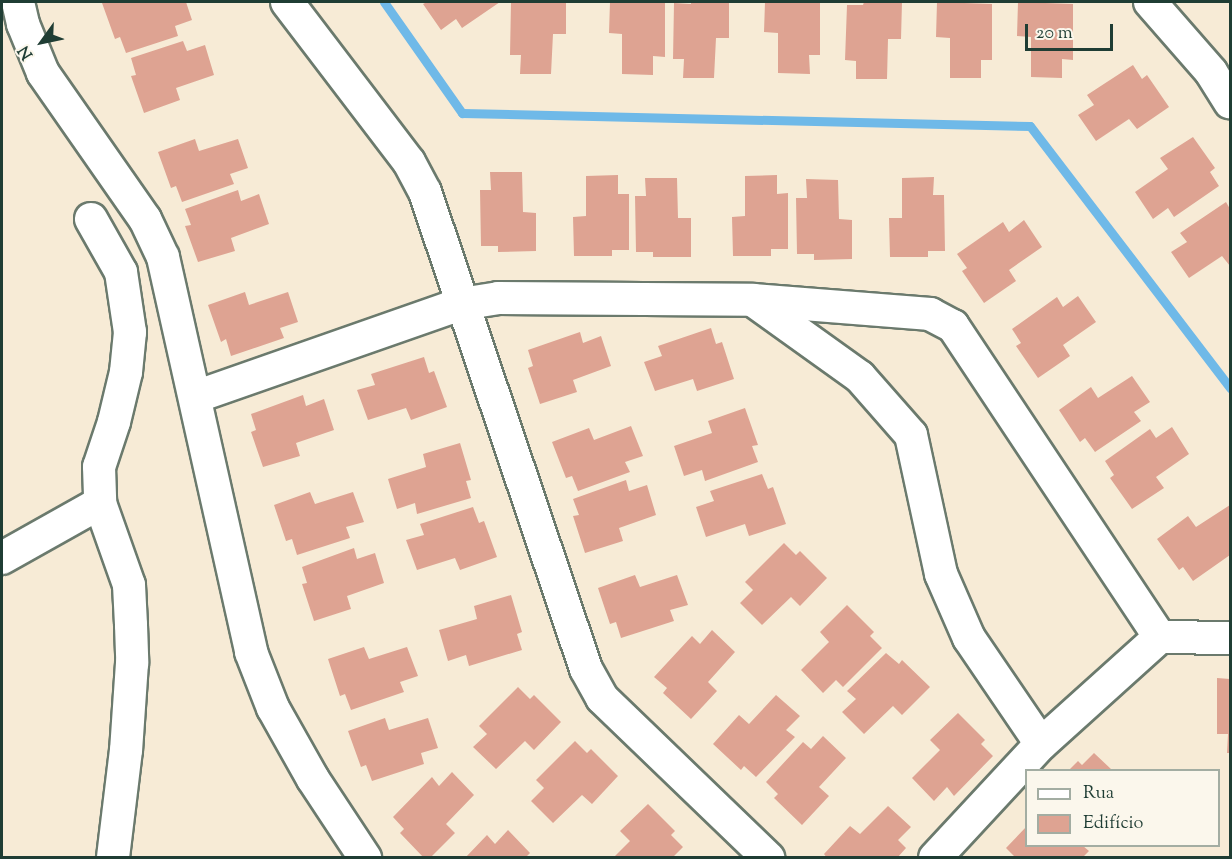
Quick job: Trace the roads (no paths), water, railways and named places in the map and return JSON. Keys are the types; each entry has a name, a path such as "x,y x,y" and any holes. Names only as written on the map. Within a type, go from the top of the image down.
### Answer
{"street":[{"path":"18,2 23,24 43,73 145,219 163,257 251,652 273,708 313,779 365,858"},
{"path":"287,2 409,162 424,192 586,669 596,688 620,717 768,858"},
{"path":"1150,2 1211,72 1230,102"},
{"path":"91,219 121,272 130,333 126,372 114,422 99,467 100,503 129,585 131,626 132,663 126,750 113,858"},
{"path":"195,398 461,304 498,298 527,296 753,300 930,314 953,326 1160,637"},
{"path":"753,300 860,377 912,435 941,573 969,638 1041,744"},
{"path":"2,558 100,503"},
{"path":"935,858 1041,744 1160,637 1230,638"}],"waterway":[{"path":"384,2 462,113 1030,126 1230,388"}]}
